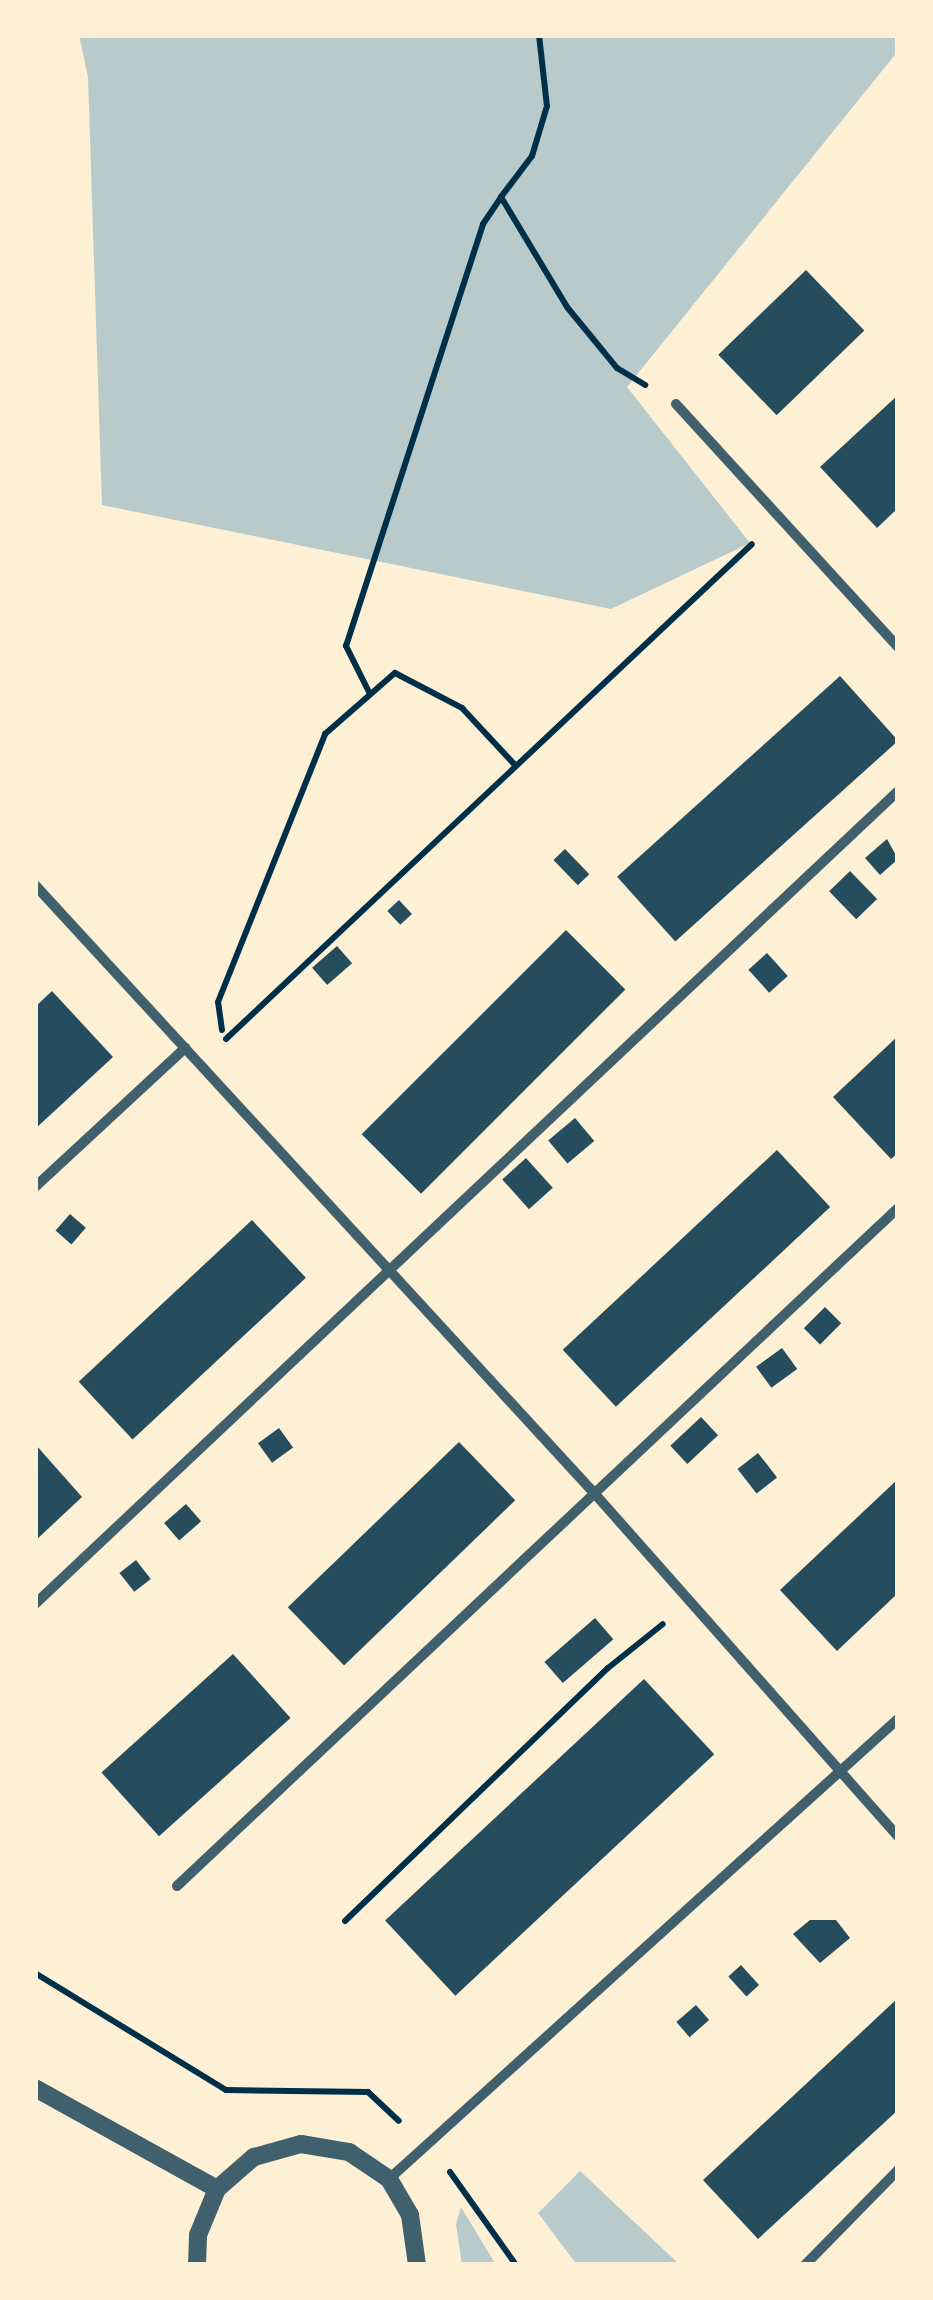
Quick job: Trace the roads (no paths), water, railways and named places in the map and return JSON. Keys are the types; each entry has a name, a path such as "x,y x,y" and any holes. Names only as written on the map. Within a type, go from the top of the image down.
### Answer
{"street":[{"path":"676,404 898,647"},
{"path":"35,1604 898,791"},
{"path":"35,885 595,1494 898,1836"},
{"path":"35,1187 185,1048"},
{"path":"176,1886 898,1208"},
{"path":"389,2179 898,1719"},
{"path":"35,2088 217,2189"},
{"path":"197,2265 198,2235 217,2189 254,2157 301,2144 349,2152 389,2179 417,2234 417,2265"},
{"path":"804,2265 898,2170"}]}
